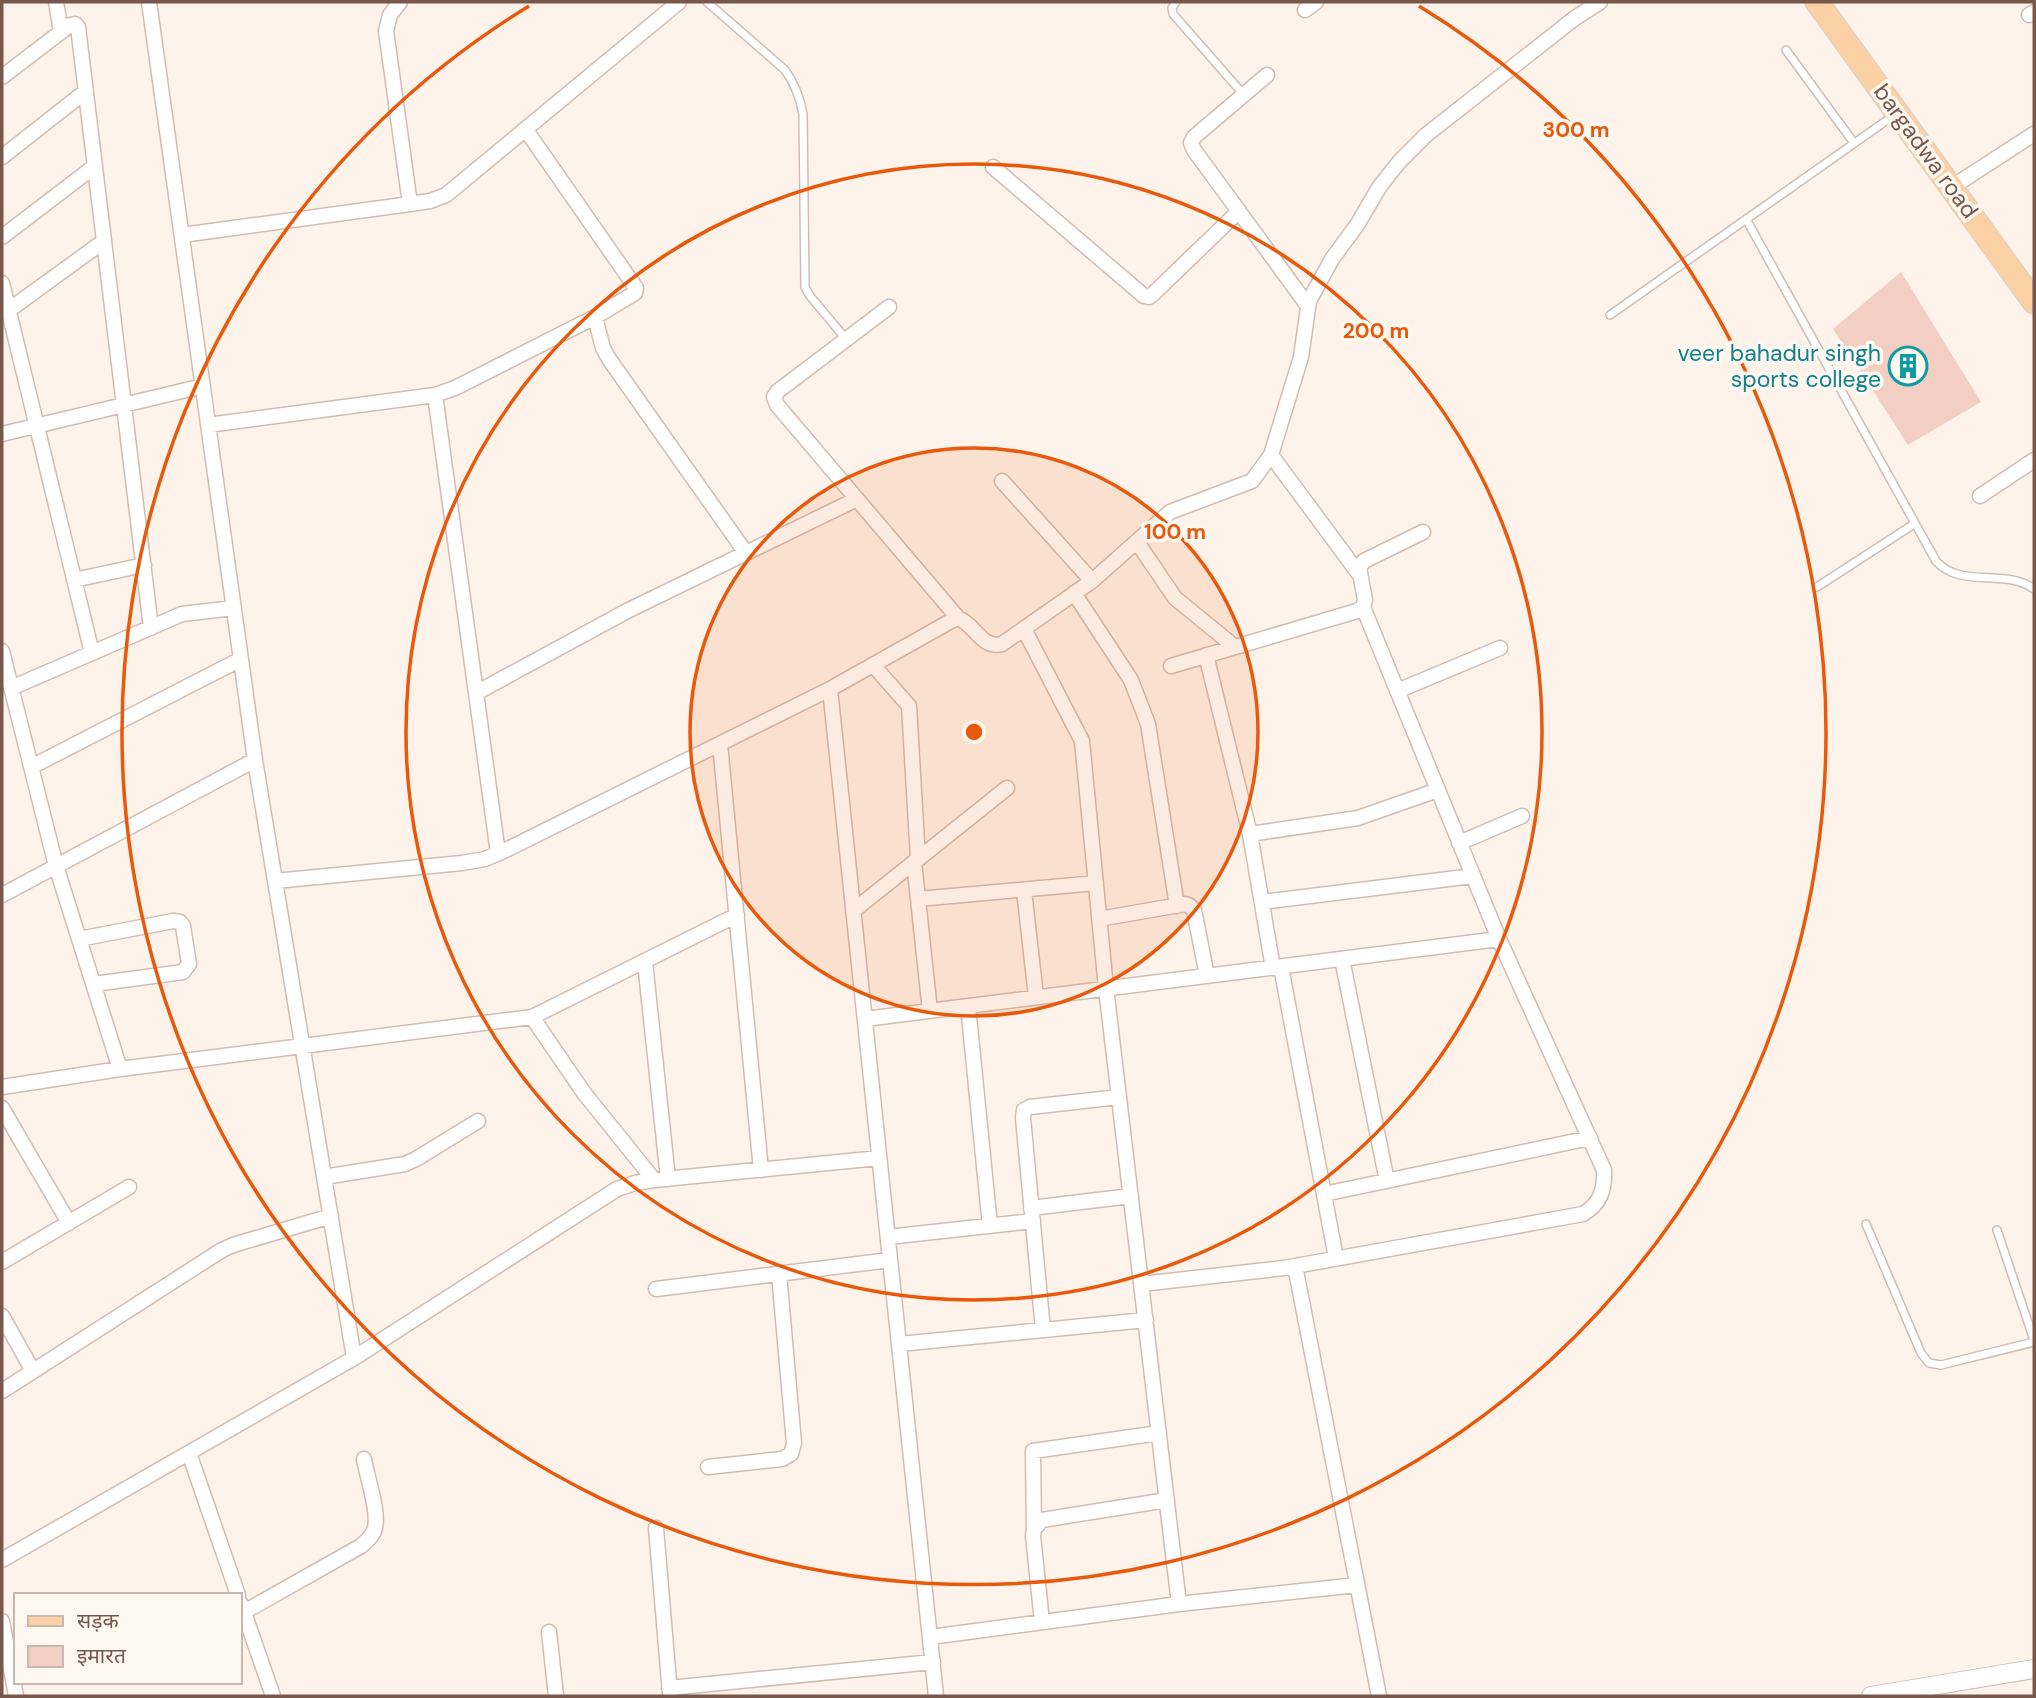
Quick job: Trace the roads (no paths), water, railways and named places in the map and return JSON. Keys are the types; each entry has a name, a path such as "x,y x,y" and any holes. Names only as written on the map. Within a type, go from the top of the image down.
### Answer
{"main road":[{"name":"bargadwa road","path":"1816,2 2032,295"}],"street":[{"path":"56,2 61,32"},
{"path":"149,2 255,760 354,1358"},
{"path":"400,2 390,15 386,31 410,204"},
{"path":"182,234 410,204 446,195 679,2"},
{"path":"888,307 778,391 774,397 777,405 958,618 966,621 985,642 993,646 1002,644 1092,580 1170,512 1252,481 1271,455 1301,357 1309,301 1332,259 1357,225 1380,186 1426,135 1575,18 1600,2"},
{"path":"2,77 70,25 75,24 78,27 151,628"},
{"path":"1267,75 1194,136 1191,143 1308,306"},
{"path":"2,157 86,91"},
{"path":"208,425 435,395 455,388 631,297 636,288 526,130"},
{"path":"1952,187 2034,134"},
{"path":"2,237 95,166"},
{"path":"993,167 1144,296 1149,297 1239,211"},
{"path":"9,310 104,241"},
{"path":"2,283 92,653"},
{"path":"595,317 603,348 609,359 746,553"},
{"path":"2,434 203,386"},
{"path":"435,395 498,853"},
{"path":"1271,455 1359,574"},
{"path":"1980,496 2034,460"},
{"path":"1002,481 1092,580"},
{"path":"476,693 626,611 857,499"},
{"path":"1141,1284 1295,1266 1583,1214 1599,1200 1605,1181 1604,1170 1499,939 1363,607 1365,600 1359,567 1364,561 1423,532"},
{"path":"1137,542 1175,598 1235,647"},
{"path":"74,580 144,565"},
{"path":"1074,593 1131,680 1148,724 1177,905"},
{"path":"1171,666 1363,607"},
{"path":"11,688 183,614 234,608"},
{"path":"275,881 462,863 498,853 830,689 958,618"},
{"path":"1024,629 1082,741 1106,988 1179,1604"},
{"path":"1397,691 1500,648"},
{"path":"2,651 56,866 120,1069"},
{"path":"1206,655 1250,834 1336,1258"},
{"path":"31,767 241,659"},
{"path":"873,665 909,706 918,899 930,1010"},
{"path":"830,689 936,1696"},
{"path":"720,744 761,1170"},
{"path":"2,895 255,760"},
{"path":"853,911 1007,788"},
{"path":"1250,834 1359,818 1438,790"},
{"path":"1459,843 1522,817"},
{"path":"1262,902 1473,876"},
{"path":"918,899 1096,883"},
{"path":"1024,890 1036,997"},
{"path":"1099,919 1177,905 1190,906 1194,911 1207,976"},
{"path":"2,1087 120,1069 532,1017 737,915"},
{"path":"79,939 173,921 180,922 183,926 189,964 183,972 94,984"},
{"path":"865,1019 1499,939"},
{"path":"1342,959 1387,1181"},
{"path":"645,962 661,1179"},
{"path":"968,1006 990,1226"},
{"path":"532,1017 584,1093 661,1179"},
{"path":"1043,1330 1024,1110 1030,1107 1119,1097"},
{"path":"2,1108 69,1223"},
{"path":"324,1177 405,1164 478,1121"},
{"path":"1324,1194 1590,1138"},
{"path":"2,1560 354,1358 599,1200 635,1183 879,1158"},
{"path":"2,1262 129,1187"},
{"path":"888,1237 990,1226 1032,1214 1131,1196"},
{"path":"2,1391 233,1245 331,1216"},
{"path":"656,1290 890,1260"},
{"path":"1295,1266 1379,1696"},
{"path":"708,1466 782,1459 791,1454 794,1443 779,1274"},
{"path":"2,1316 33,1371"},
{"path":"899,1344 1146,1320"},
{"path":"1042,1622 1034,1529 1033,1451 1159,1433"},
{"path":"189,1452 238,1593"},
{"path":"242,1602 361,1546 370,1538 375,1528 375,1517 364,1459"},
{"path":"1034,1529 1042,1520 1167,1500"},
{"path":"656,1528 670,1692 933,1662"},
{"path":"930,1637 1179,1604 1357,1585"},
{"path":"242,1605 273,1696"},
{"path":"2,1622 4,1646 16,1696"},
{"path":"549,1632 556,1696"},
{"path":"1871,1696 2034,1669"}],"lane":[{"path":"707,2 785,70 794,82 803,114 805,286 810,296 846,339"},
{"path":"1176,2 1172,8 1173,14 1244,95"},
{"path":"1786,50 1854,143"},
{"path":"1610,315 1898,113"},
{"path":"1746,219 1936,561 1948,572 2022,583 2034,589"},
{"path":"1817,587 1914,524"},
{"path":"1866,1224 1921,1353 1929,1363 1941,1365 2034,1341 1997,1230"}],"place":[{"name":"veer bahadur singh sports college","path":"1908,366"}]}
